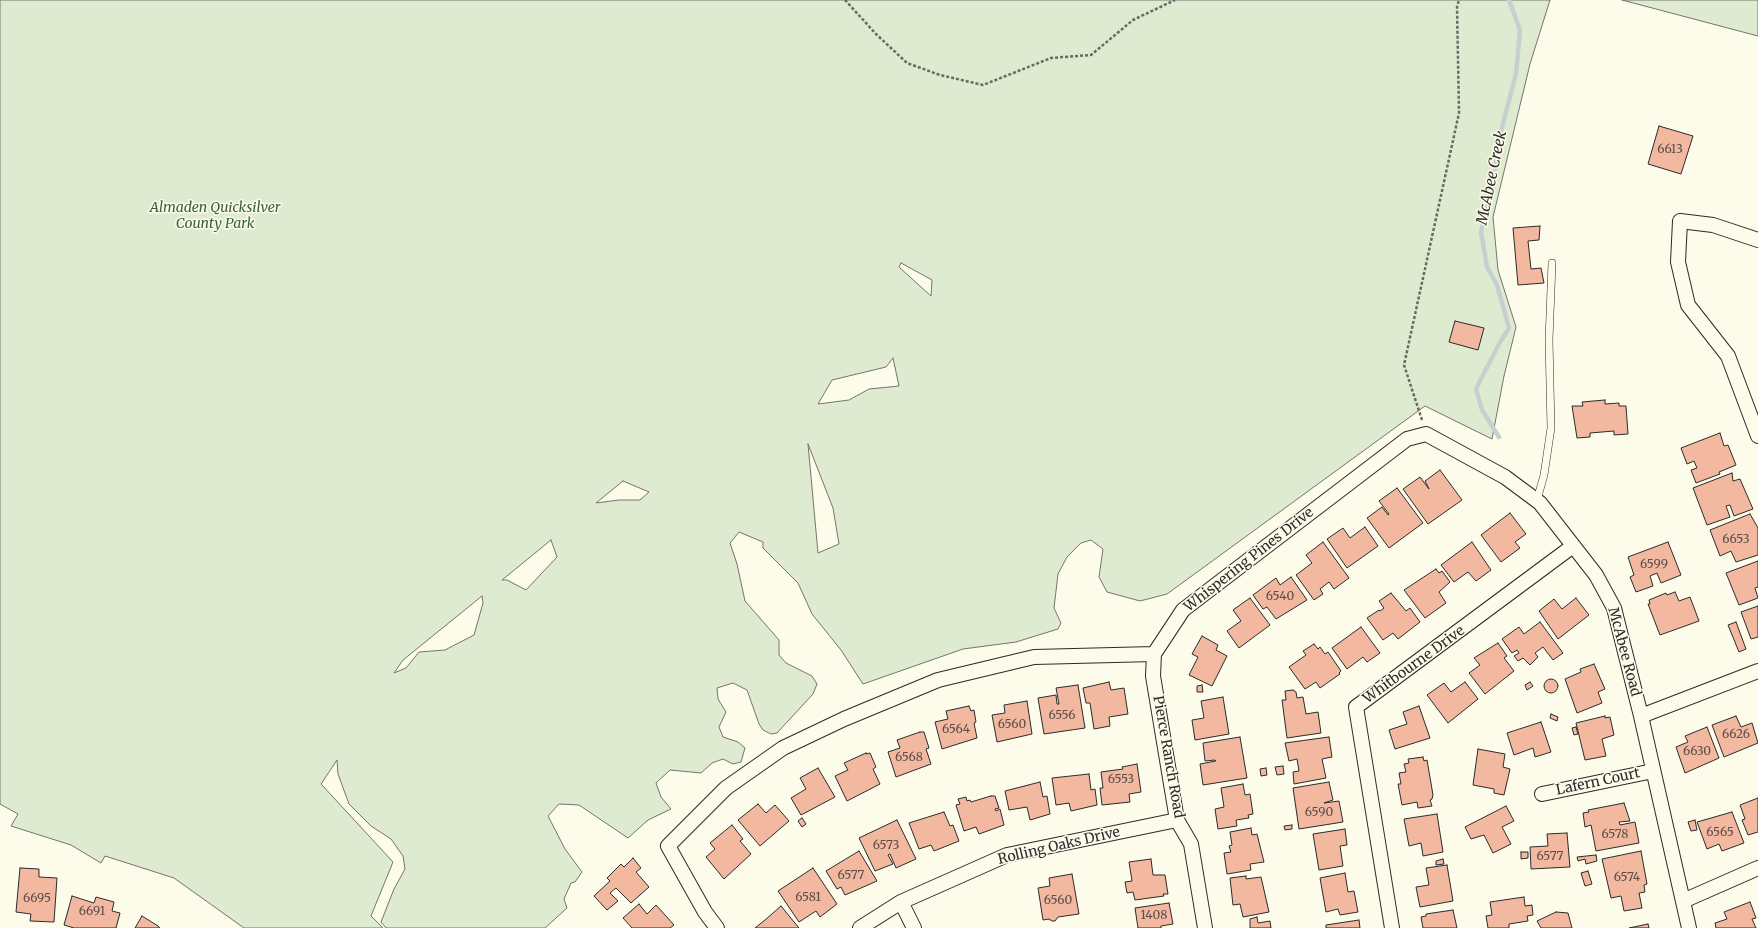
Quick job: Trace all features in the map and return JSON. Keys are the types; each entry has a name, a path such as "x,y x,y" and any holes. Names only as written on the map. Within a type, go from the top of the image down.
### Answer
{"street":[{"path":"1758,240 1714,225 1680,221 1678,262 1688,305 1728,356 1758,436"},
{"name":"McAbee Road","path":"1426,434 1505,477 1537,500 1596,575 1614,608 1641,716 1689,928"},
{"name":"Whispering Pines Drive","path":"1154,654 1183,610 1407,439 1426,434"},
{"name":"Whitbourne Drive","path":"1392,928 1356,707 1574,546"},
{"path":"717,928 705,912 668,846 726,788 783,748 844,719 938,680 1034,657 1154,654"},
{"name":"Pierce Ranch Road","path":"1154,654 1153,676 1177,820 1191,844 1205,928"},
{"path":"1641,716 1758,671"},
{"name":"Lafern Court","path":"1542,794 1653,771"},
{"name":"Rolling Oaks Drive","path":"860,928 901,902 1007,855 1177,820"},
{"path":"1684,901 1758,868"},
{"path":"901,902 914,928"}],"lane":[{"path":"1537,500 1544,475 1551,428 1549,340 1552,263"}],"path":[{"path":"845,0 876,34 907,63 940,74 983,85 1051,58 1090,55 1133,20 1175,0"},
{"path":"1426,434 1404,365 1459,113 1457,7 1459,0"}],"green space":[{"name":"Almaden Quicksilver County Park","path":"0,0 1550,0 1530,64 1493,217 1498,270 1516,327 1504,376 1492,439 1425,406 1167,594 1140,601 1107,592 1099,577 1103,549 1091,540 1081,543 1067,557 1058,574 1054,608 1061,623 1058,629 1016,642 963,649 863,684 841,650 812,614 798,583 763,548 763,542 739,532 730,543 737,564 745,601 779,640 779,655 786,663 812,676 817,684 813,694 777,733 771,734 763,730 759,724 747,690 733,683 717,688 718,699 726,712 719,727 723,737 738,742 745,748 741,762 733,764 723,759 712,763 701,773 670,770 656,783 661,797 671,809 648,820 628,838 579,805 559,804 548,816 565,849 582,872 575,882 571,883 564,899 567,908 545,928 386,928 381,922 394,889 405,869 403,856 391,839 371,826 349,804 338,774 337,760 321,784 393,862 371,916 383,928 244,928 174,878 105,856 101,863 71,845 11,826 18,814 0,804","holes":["901,263 932,280 931,296 899,267","893,358 899,386 869,389 849,400 818,404 832,380 886,367","808,444 833,508 839,544 818,553","623,481 649,492 640,500 619,500 596,503","551,540 557,557 526,590 507,580 502,580","482,596 483,603 474,635 445,650 419,652 406,668 394,673 403,660"]},
{"path":"1622,0 1758,0 1758,36"}],"building":[{"path":"1659,126 1693,136 1681,174 1648,164"},
{"path":"1540,226 1539,240 1528,241 1531,269 1541,268 1544,283 1518,285 1513,228"},
{"path":"1455,321 1484,328 1478,350 1449,342"},
{"path":"1605,400 1605,404 1619,403 1619,406 1626,406 1628,434 1614,435 1614,431 1590,433 1590,437 1577,438 1572,406 1583,406 1582,402"},
{"path":"1720,433 1724,446 1728,445 1736,465 1719,472 1720,474 1696,483 1691,470 1697,468 1694,461 1687,464 1681,448"},
{"path":"1440,470 1462,500 1428,524 1403,489 1420,477 1429,489 1425,481"},
{"path":"1732,473 1733,481 1740,479 1753,509 1734,516 1730,505 1726,506 1730,517 1707,525 1693,488"},
{"path":"1397,488 1423,523 1389,548 1367,518 1382,507 1388,515 1389,514 1379,501"},
{"path":"1510,513 1526,534 1515,542 1520,548 1501,562 1481,535"},
{"path":"1750,514 1758,528 1758,555 1736,562 1731,551 1720,556 1710,530"},
{"path":"1365,527 1378,546 1347,568 1327,539 1343,528 1350,538"},
{"path":"1323,542 1349,578 1334,589 1329,582 1320,589 1323,594 1314,600 1296,575 1312,563 1306,555"},
{"path":"1472,542 1491,570 1476,581 1468,572 1454,582 1441,565"},
{"path":"1668,542 1681,575 1661,583 1657,573 1650,576 1653,586 1636,592 1630,577 1634,575 1628,557"},
{"path":"1758,561 1758,587 1755,588 1758,598 1739,605 1726,573"},
{"path":"1436,569 1439,573 1442,571 1450,582 1439,592 1446,603 1425,618 1404,590"},
{"path":"1291,577 1307,600 1276,619 1267,607 1263,609 1253,595 1276,578 1280,585"},
{"path":"1675,592 1679,601 1690,597 1699,621 1660,635 1648,604 1650,604 1649,600 1666,593 1667,595"},
{"path":"1391,593 1406,611 1410,608 1420,622 1398,639 1393,633 1383,640 1367,618 1384,608 1379,601"},
{"path":"1250,598 1270,625 1239,648 1227,631 1241,621 1233,610"},
{"path":"1576,598 1589,615 1558,639 1539,611 1554,599 1562,609"},
{"path":"1758,606 1758,637 1751,639 1741,612"},
{"path":"1540,622 1563,653 1553,660 1543,647 1535,653 1538,657 1530,665 1523,658 1518,661 1514,656 1519,653 1517,650 1512,653 1502,639 1519,627 1524,634"},
{"path":"1736,622 1746,649 1739,652 1728,625"},
{"path":"1361,627 1380,653 1367,662 1363,657 1347,669 1332,648"},
{"path":"1202,636 1218,645 1216,650 1227,656 1212,686 1189,675 1198,657 1192,654"},
{"path":"1498,643 1507,656 1504,658 1514,671 1485,694 1469,673 1480,665 1474,658"},
{"path":"1314,644 1318,649 1320,647 1325,654 1328,652 1341,671 1339,673 1340,674 1320,688 1316,682 1305,689 1289,667 1306,655 1303,651"},
{"path":"1594,664 1605,689 1598,692 1602,703 1577,713 1565,679 1581,672 1580,669"},
{"path":"1551,679 1556,681 1558,686 1556,691 1551,693 1546,691 1544,686 1546,681"},
{"path":"1109,682 1111,690 1124,688 1128,714 1109,717 1110,726 1094,729 1090,703 1086,703 1083,688"},
{"path":"1465,682 1478,699 1448,723 1427,695 1444,683 1451,692"},
{"path":"1530,682 1533,686 1527,690 1525,685"},
{"path":"1078,685 1085,728 1044,734 1038,698 1056,695 1057,704 1059,704 1056,688"},
{"path":"1202,685 1203,692 1197,692 1197,686"},
{"path":"1293,690 1296,692 1297,698 1303,697 1306,714 1318,712 1321,733 1287,738 1282,700 1286,700 1285,691"},
{"path":"1223,697 1229,734 1195,740 1192,720 1204,718 1201,701"},
{"path":"1027,701 1032,734 997,742 992,715 1005,713 1004,705"},
{"path":"969,706 971,711 974,710 976,722 974,723 977,738 942,749 935,722 948,719 946,711"},
{"path":"1419,706 1430,738 1395,749 1389,730 1407,724 1403,712"},
{"path":"1551,714 1558,717 1557,721 1550,718"},
{"path":"1605,716 1605,718 1610,717 1614,735 1602,739 1606,756 1585,760 1576,723"},
{"path":"1736,716 1741,727 1752,723 1758,743 1724,757 1712,725"},
{"path":"1541,722 1551,752 1535,757 1533,748 1514,755 1507,733"},
{"path":"1576,727 1578,734 1574,735 1572,728"},
{"path":"1707,727 1719,758 1685,773 1676,747 1688,742 1685,736"},
{"path":"924,732 929,748 926,749 931,764 896,777 888,752 900,748 897,740"},
{"path":"1240,737 1247,778 1203,785 1200,764 1216,761 1205,761 1203,743"},
{"path":"1329,737 1332,757 1322,759 1326,778 1294,784 1293,772 1299,771 1297,759 1289,761 1285,743"},
{"path":"1478,749 1505,754 1503,767 1510,769 1504,795 1494,793 1494,789 1473,785"},
{"path":"866,753 870,753 876,767 873,769 880,784 847,801 835,776 848,770 844,763"},
{"path":"1423,757 1424,761 1427,760 1433,795 1432,799 1430,800 1432,806 1418,808 1417,802 1402,805 1398,784 1401,784 1399,773 1406,772 1404,764 1409,763 1408,759"},
{"path":"1137,764 1141,792 1129,794 1130,802 1102,805 1100,788 1103,788 1101,772 1123,769 1122,767"},
{"path":"1283,766 1284,774 1277,775 1275,767"},
{"path":"818,768 835,797 801,815 791,798 806,789 800,778"},
{"path":"1266,768 1267,775 1261,776 1260,769"},
{"path":"1089,774 1091,790 1095,789 1097,805 1071,811 1069,803 1056,805 1052,778"},
{"path":"1040,782 1043,797 1047,796 1050,814 1030,820 1027,807 1009,810 1005,791"},
{"path":"1329,782 1333,800 1324,803 1339,801 1343,822 1299,829 1293,788"},
{"path":"1243,784 1245,795 1250,794 1253,814 1248,815 1249,818 1236,820 1237,826 1218,829 1215,809 1224,807 1221,788"},
{"path":"995,796 999,808 995,809 996,811 1000,809 1004,825 979,834 976,827 964,831 956,805 960,804 958,799 966,797 967,801 970,800 971,802"},
{"path":"1758,798 1758,832 1748,835 1742,820 1745,819 1740,805"},
{"path":"1624,803 1630,821 1619,822 1620,825 1635,822 1639,843 1596,851 1591,825 1585,827 1583,813 1589,812 1588,810"},
{"path":"758,804 766,813 775,805 789,821 760,846 738,820"},
{"path":"1506,806 1514,821 1502,827 1511,844 1493,853 1484,835 1471,839 1465,827"},
{"path":"944,812 950,826 953,825 959,841 934,851 931,845 919,849 909,823"},
{"path":"1732,812 1744,843 1722,851 1719,844 1707,849 1697,822"},
{"path":"1437,814 1443,852 1423,856 1421,843 1409,846 1404,819"},
{"path":"802,818 806,824 802,827 798,821"},
{"path":"897,820 916,859 896,868 890,854 888,855 893,864 875,871 859,838"},
{"path":"1695,820 1697,830 1691,831 1688,822"},
{"path":"732,825 743,839 740,841 751,854 724,879 706,857 715,849 710,843"},
{"path":"1292,825 1292,829 1285,830 1284,826"},
{"path":"1251,828 1252,835 1257,834 1264,862 1250,864 1251,870 1227,874 1224,853 1231,852 1229,846 1232,845 1230,832"},
{"path":"1345,829 1347,845 1340,846 1343,866 1319,870 1313,834"},
{"path":"1567,833 1570,867 1531,869 1530,847 1548,846 1547,834"},
{"path":"859,851 877,881 845,895 841,887 837,889 826,871"},
{"path":"1641,851 1647,884 1644,885 1645,892 1639,893 1642,908 1624,911 1621,896 1611,898 1602,859"},
{"path":"1521,852 1528,852 1528,858 1521,859"},
{"path":"1596,855 1597,861 1586,864 1585,859 1578,861 1577,857"},
{"path":"633,858 641,868 636,872 649,887 631,903 616,888 610,893 618,901 607,910 594,896 610,881 607,878 621,864 624,867"},
{"path":"1151,859 1153,875 1165,875 1168,894 1163,894 1164,896 1135,900 1133,892 1127,893 1125,882 1132,881 1129,862"},
{"path":"1443,859 1444,864 1436,865 1436,861"},
{"path":"1447,865 1453,901 1420,907 1416,887 1429,885 1426,868"},
{"path":"20,868 39,869 39,877 57,878 54,922 30,921 31,914 16,912"},
{"path":"813,868 837,904 820,917 816,911 799,922 778,891"},
{"path":"1588,871 1592,884 1585,886 1581,873"},
{"path":"1345,873 1348,892 1354,891 1358,912 1340,915 1338,909 1326,912 1320,878"},
{"path":"1072,874 1079,914 1058,917 1055,921 1049,919 1043,920 1038,888 1050,886 1049,878"},
{"path":"1246,876 1246,879 1261,877 1269,912 1243,917 1240,904 1233,905 1230,878"},
{"path":"72,896 94,903 96,897 114,902 112,911 120,913 116,928 74,928 64,925"},
{"path":"1524,897 1525,906 1532,905 1533,915 1527,916 1528,921 1509,924 1509,928 1488,928 1486,916 1492,915 1490,902"},
{"path":"1750,902 1756,918 1752,919 1756,928 1716,928 1715,923 1727,919 1724,912"},
{"path":"1169,903 1173,924 1161,926 1161,928 1138,928 1135,908"},
{"path":"639,904 647,914 656,905 674,925 670,928 632,928 623,918"},
{"path":"781,906 799,928 755,928 765,920"},
{"path":"1453,910 1457,928 1423,928 1421,917 1426,916 1426,914"},
{"path":"1556,912 1568,913 1572,928 1541,928 1537,921"},
{"path":"142,916 158,926 160,928 135,928"},
{"path":"1257,917 1258,923 1270,921 1271,928 1250,928 1250,919"},
{"path":"1359,920 1360,928 1326,928 1326,925"},
{"path":"1648,924 1649,928 1629,928"}],"waterway":[{"name":"McAbee Creek","path":"1499,437 1482,410 1476,389 1509,328 1497,285 1487,267 1481,232 1492,188 1500,135 1516,74 1520,30 1509,0"}]}
